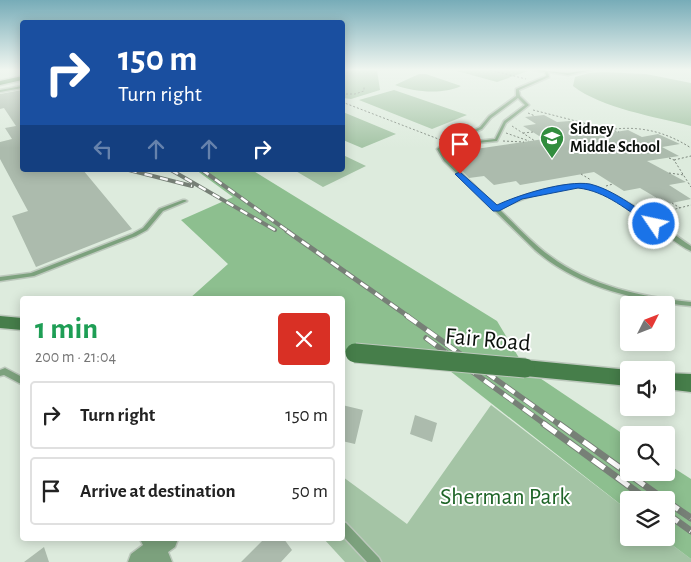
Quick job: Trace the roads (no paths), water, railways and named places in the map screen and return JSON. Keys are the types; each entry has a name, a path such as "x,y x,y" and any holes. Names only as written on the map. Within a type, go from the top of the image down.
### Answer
{"main road":[{"path":"0,322 20,324"},
{"name":"Fair Road","path":"349,352 620,377"},
{"path":"675,382 691,383"}],"lane":[{"path":"448,140 468,143 496,140 505,122 527,105 518,96"},
{"path":"518,96 490,117 480,128 475,131 456,134 448,140 439,149 443,157 546,255 572,272 632,294 661,301 691,304"},
{"path":"496,209 519,198 578,186 589,187 610,194 691,248"},
{"path":"0,279 14,279 32,275 134,235 145,229 161,210 185,201"},
{"path":"0,373 5,371 20,380"},
{"path":"345,530 374,562"}],"railway":[{"path":"137,172 192,186"},
{"path":"174,172 275,230"},
{"path":"205,172 289,232"},
{"path":"287,231 409,317"},
{"path":"407,316 560,425"},
{"path":"426,338 546,425"},
{"path":"544,424 636,491"},
{"path":"559,424 652,491"},
{"path":"675,507 691,518"},
{"path":"675,519 691,531"}],"place":[{"name":"Sidney Middle School","path":"552,159"}],"park label":[{"name":"Sherman Park","path":"505,497"}]}
